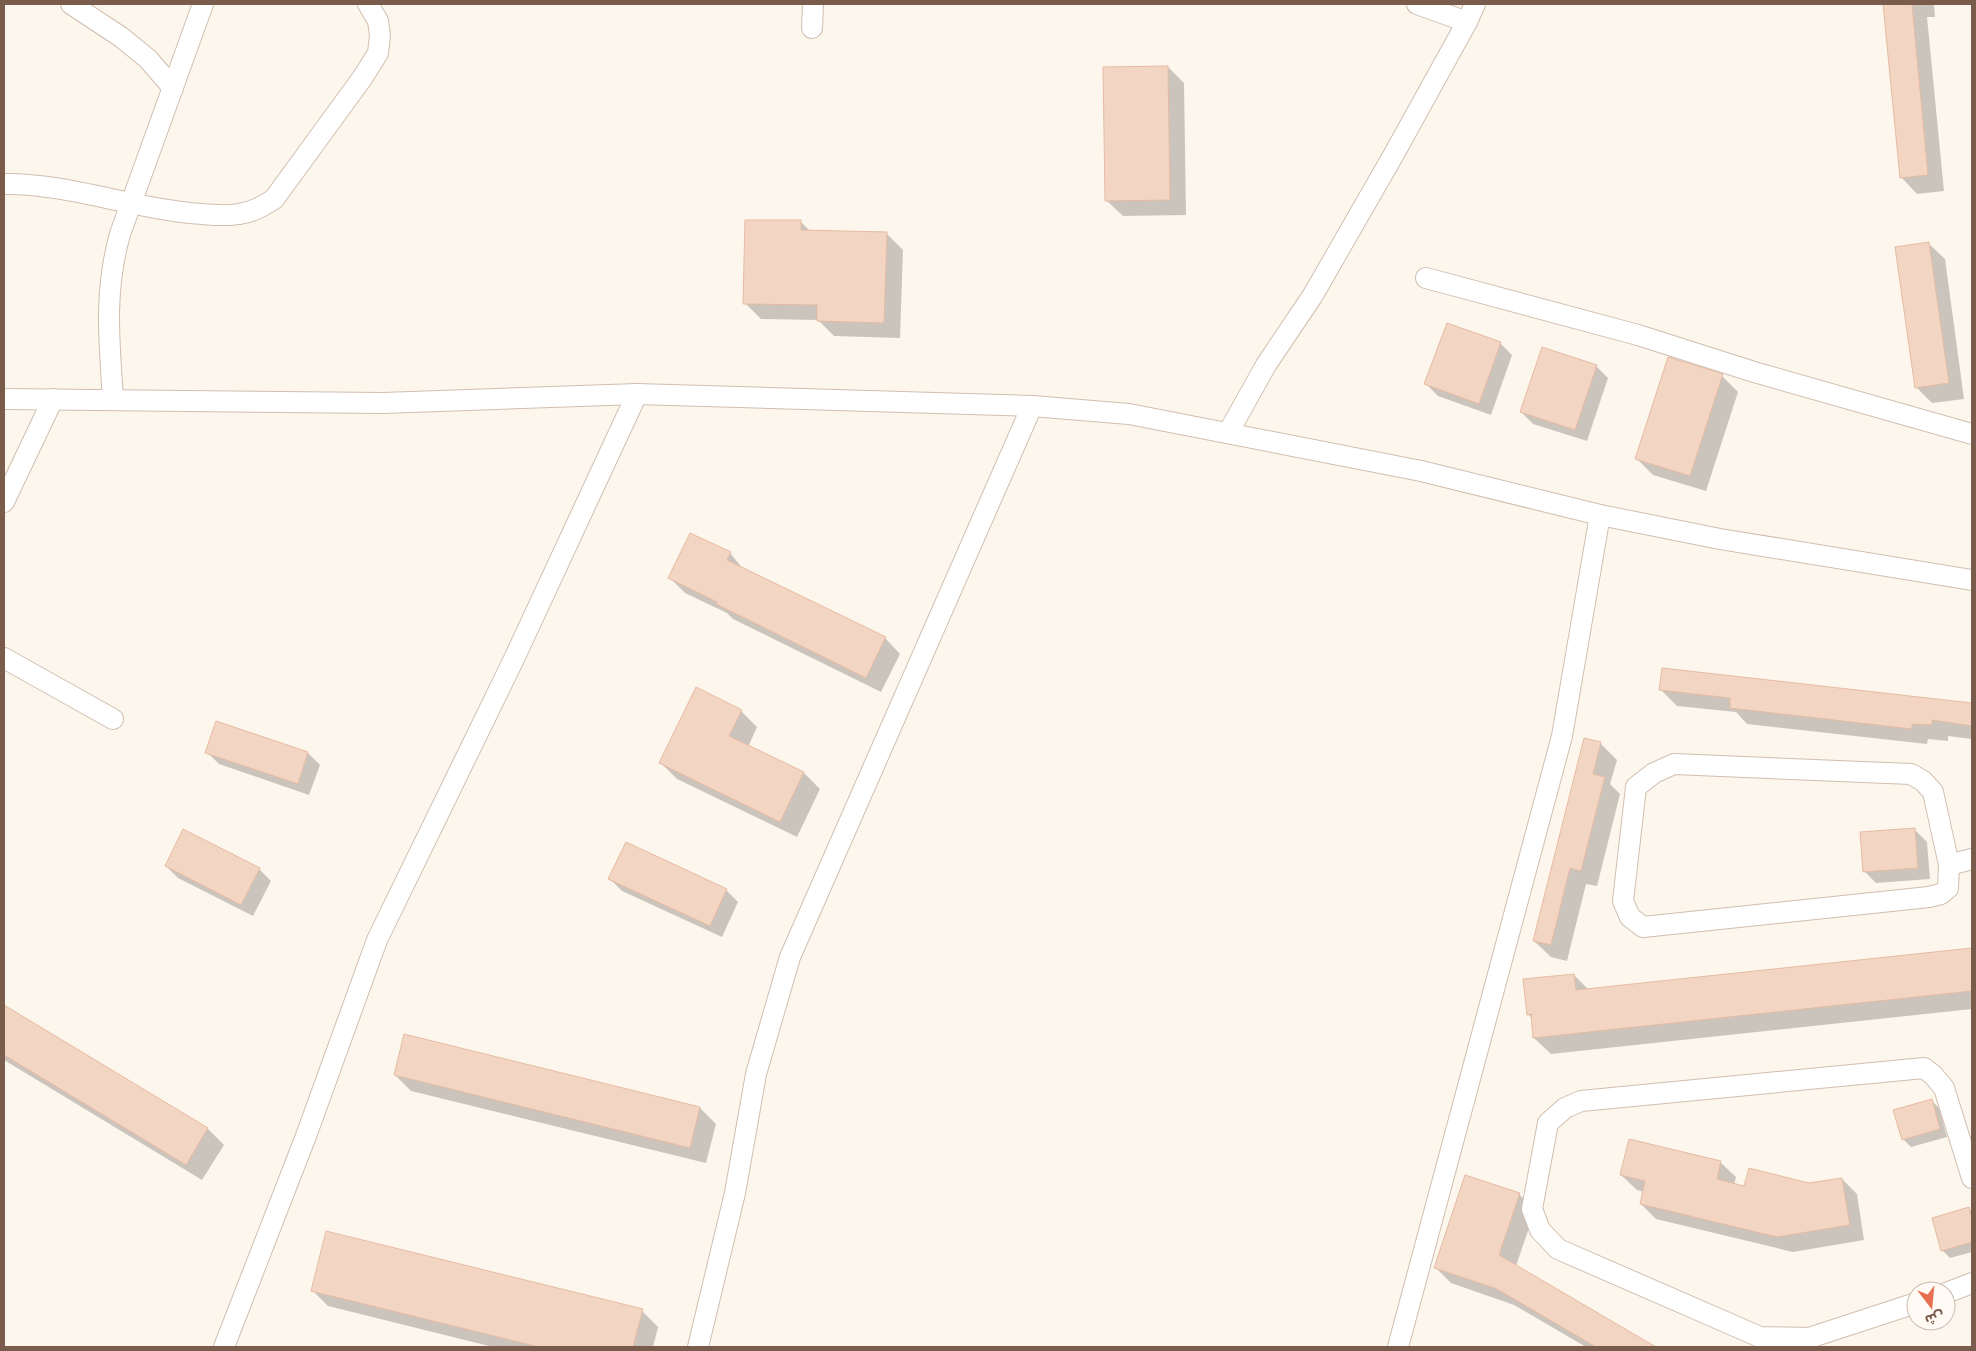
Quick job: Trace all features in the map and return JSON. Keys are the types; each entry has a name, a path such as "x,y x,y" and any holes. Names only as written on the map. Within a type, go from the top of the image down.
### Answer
{"street":[{"path":"71,4 128,42 148,59 173,88"},
{"path":"112,398 108,322 112,261 203,4"},
{"path":"4,184 55,189 177,212 222,216 257,210 274,199 363,77 378,53 380,34 378,21 368,4"},
{"path":"812,28 813,4"},
{"path":"1228,433 1266,365 1313,295 1394,154 1471,13 1417,4"},
{"path":"1426,278 1638,335 1754,372 1972,434"},
{"path":"224,1347 306,1136 377,940 513,660 637,394"},
{"path":"4,398 383,403 637,394 1032,406 1129,414 1421,471 1600,515 1720,539 1972,580"},
{"path":"4,502 53,399"},
{"path":"698,1347 735,1194 756,1074 790,957 1032,406"},
{"path":"1398,1347 1562,736 1600,515"},
{"path":"4,658 113,719"},
{"path":"1674,764 1911,774 1923,781 1933,792 1949,865 1948,888 1941,894 1929,897 1643,927 1630,917 1623,900 1636,787 1654,773 1674,764"},
{"path":"1949,865 1972,859"},
{"path":"1906,1306 1809,1338 1760,1337 1558,1249 1540,1230 1532,1209 1548,1123 1565,1108 1581,1101 1924,1068 1944,1088 1972,1178"},
{"path":"1956,1290 1972,1284"}],"building":[{"path":"1883,4 1912,4 1928,175 1900,178"},
{"path":"1168,66 1170,200 1105,201 1103,67"},
{"path":"745,220 801,220 801,230 887,232 884,323 817,321 817,305 743,304"},
{"path":"1929,242 1949,383 1915,388 1895,247"},
{"path":"1447,323 1501,342 1479,404 1424,384"},
{"path":"1542,347 1597,365 1575,430 1520,412"},
{"path":"1668,357 1723,374 1690,476 1635,459"},
{"path":"690,533 731,552 727,560 886,637 866,678 716,604 717,602 668,578"},
{"path":"1662,668 1972,703 1972,726 1932,720 1932,725 1912,724 1912,729 1730,708 1730,698 1659,690"},
{"path":"696,687 742,710 729,736 804,772 780,822 659,763"},
{"path":"216,721 308,752 298,784 205,753"},
{"path":"1584,738 1601,742 1593,774 1605,777 1581,871 1570,868 1551,945 1533,941"},
{"path":"1915,828 1918,868 1863,872 1860,832"},
{"path":"183,829 260,868 241,905 165,866"},
{"path":"626,842 727,889 710,926 608,879"},
{"path":"1972,948 1972,991 1533,1038 1531,1014 1527,1015 1523,979 1574,974 1576,990"},
{"path":"4,1005 208,1128 186,1165 4,1055"},
{"path":"404,1034 700,1107 690,1148 394,1075"},
{"path":"1932,1099 1940,1129 1902,1140 1893,1110"},
{"path":"1629,1139 1721,1161 1717,1179 1744,1186 1749,1168 1809,1183 1842,1178 1850,1225 1777,1237 1640,1204 1645,1181 1620,1175"},
{"path":"1465,1175 1520,1193 1499,1255 1656,1347 1596,1347 1497,1289 1434,1268"},
{"path":"1969,1207 1972,1218 1972,1242 1941,1251 1932,1218"},
{"path":"326,1231 643,1309 633,1347 539,1347 311,1291"}]}
